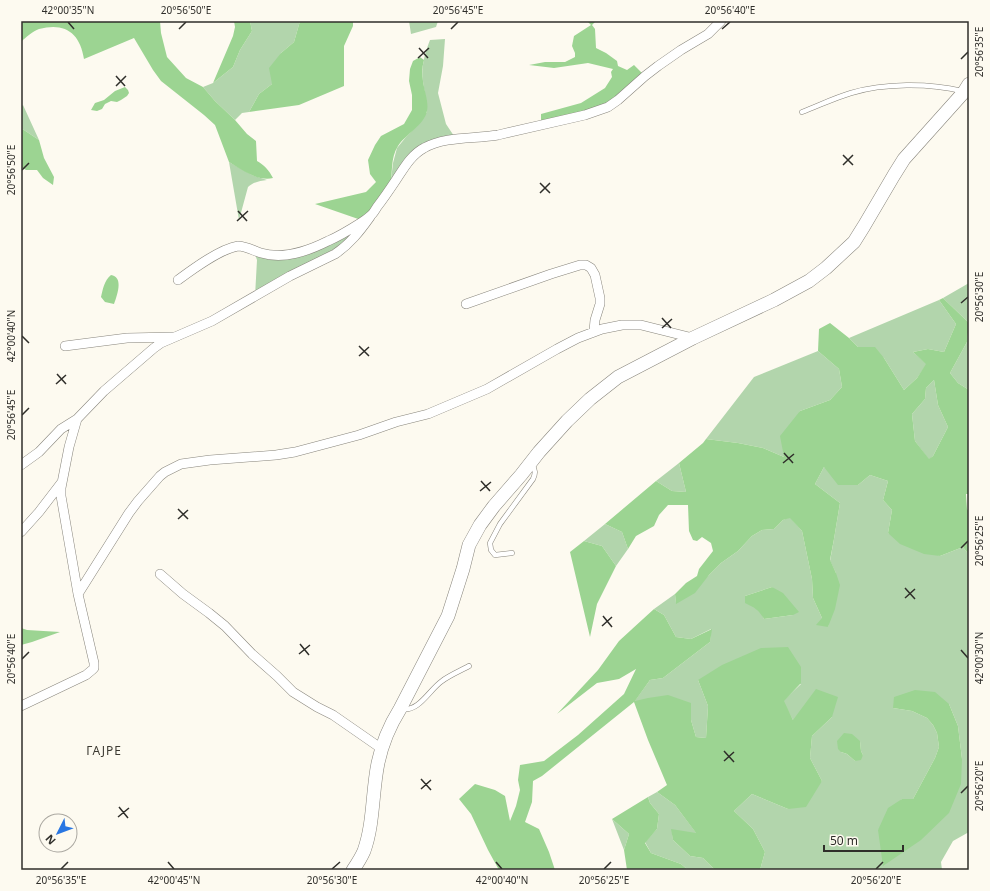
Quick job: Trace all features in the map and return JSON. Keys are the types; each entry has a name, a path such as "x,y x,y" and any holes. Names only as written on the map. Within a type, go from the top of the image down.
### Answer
{"main road":[{"path":"353,870 363,852 369,832 378,763 382,749 393,721 448,616 469,545 480,525 494,506 567,422 590,399 618,377 693,338 774,300 809,281 826,268 854,242 904,159 966,88"}],"street":[{"path":"21,465 39,452 58,432 77,419 104,391 147,353 161,343 212,321 290,276 335,254 344,247 370,217 409,161 418,151 446,140 498,135 585,115 605,108 618,100 645,76 680,50 708,34 721,21"},
{"path":"178,280 217,255 232,248 243,246 273,256 290,255 328,242 370,217"},
{"path":"466,304 552,274 580,265 586,265 591,268 594,275 600,298 594,331"},
{"path":"78,594 129,513 160,476 173,467 190,462 276,455 294,452 359,435 396,422 428,414 487,389 557,349 594,331 613,326 645,326 693,338"},
{"path":"65,346 127,338 178,336"},
{"path":"21,706 46,693 77,680 90,673 94,668 93,653 78,594 61,496 63,480 77,419"},
{"path":"21,532 39,512 63,480"},
{"path":"160,574 183,594 225,626 292,692 333,715 382,749"}],"lane":[{"path":"802,112 851,93 876,87 906,85 966,88"},
{"path":"512,554 495,555 491,550 490,543 500,524 534,479 536,474 531,463"},
{"path":"400,709 406,710 414,707 441,682 469,666"}],"green space":[{"path":"21,21 160,21 161,33 167,57 186,78 203,87 247,134 256,141 257,161 266,168 273,178 267,179 256,177 229,162 215,125 161,81 134,38 84,59 79,42 75,36 64,29 48,27 39,29 34,31 21,42"},
{"path":"234,21 250,21 252,31 240,50 233,67 213,83 233,36 235,27"},
{"path":"250,21 300,21 294,42 281,53 272,84 259,94 249,112 242,113 235,120 203,87 213,83 233,67 240,50 252,31"},
{"path":"300,21 353,21 353,26 344,46 344,86 299,105 249,112 259,94 272,84 269,68 281,53 294,42"},
{"path":"409,21 438,21 436,27 411,34"},
{"path":"587,21 596,21 592,25 595,29 596,48 617,61 618,66 627,70 634,65 645,76 618,100 541,125 541,114 581,103 605,88 612,77 611,72 613,69 588,63 554,68 529,65 545,62 565,62 575,57 572,46 574,36 591,25"},
{"path":"445,39 443,66 438,93 446,124 456,139 423,148 390,189 393,163 397,148 427,112 423,70 428,45 430,40"},
{"path":"420,57 424,60 422,76 427,100 427,111 419,125 401,142 395,151 389,190 364,221 315,204 366,192 376,182 370,174 368,160 381,136 404,124 412,110 412,95 409,81 410,69 413,61"},
{"path":"125,87 129,93 127,96 117,102 111,101 105,104 102,109 97,111 91,110 95,103 104,100 115,91"},
{"path":"23,105 39,140 21,129 21,107"},
{"path":"21,129 39,140 44,158 54,177 53,185 43,178 37,170 26,170 21,167"},
{"path":"229,162 252,175 267,180 259,181 248,187 239,220"},
{"path":"357,225 353,238 255,296 257,260 254,251 283,256"},
{"path":"111,275 115,276 118,283 118,291 114,304 105,302 101,297 105,282"},
{"path":"969,283 969,323 943,298"},
{"path":"943,298 969,323 967,342 950,373 958,383 969,390 969,494 966,494 967,509 969,512 969,555 963,547 940,556 924,554 900,544 888,533 892,510 883,500 888,481 870,475 858,485 838,485 824,467 815,484 840,503 830,560 840,585 835,609 828,627 816,625 822,618 813,598 812,579 802,531 790,518 783,520 774,529 762,530 752,536 738,551 721,563 709,575 695,593 676,604 675,594 686,583 697,576 699,569 713,551 711,543 702,537 697,541 693,540 689,531 688,505 668,505 659,515 654,526 636,536 628,549 622,532 605,524 656,481 672,491 686,492 679,463 706,439 763,448 784,457 780,436 800,411 830,400 842,387 839,369 818,351 819,329 830,323 858,347 875,347 884,358 904,390 917,378 926,364 913,352 928,349 944,352 956,324 939,300","holes":["934,380 938,405 948,427 933,456 929,459 915,441 912,414 925,399 926,388"]},
{"path":"939,300 956,324 944,352 928,349 913,352 927,364 917,378 904,390 884,358 858,347 849,338"},
{"path":"969,324 969,390 958,383 950,373 967,342"},
{"path":"818,351 839,369 842,387 830,400 800,411 784,457 763,448 706,439 754,377"},
{"path":"934,380 938,405 948,427 933,456 929,460 915,441 912,414 925,399 926,388"},
{"path":"679,463 686,492 672,491 656,481"},
{"path":"824,467 858,485 870,475 888,481 883,500 892,510 888,533 940,556 963,547 969,555 969,832 953,841 941,862 942,870 760,870 765,852 753,829 734,811 752,794 788,809 822,781 810,758 812,736 832,717 793,720 783,701 801,684 698,680 708,706 706,738 696,737 691,720 634,702 650,680 663,678 710,642 711,629 691,639 676,637 664,615 654,609 675,594 676,603 721,563 738,551 752,536 762,530 774,529 783,520 790,517 802,531 812,579 813,598 828,627 836,573 830,561 840,503 815,484","holes":["772,587 793,615 764,619 760,611 745,596","949,704 958,726 962,759 878,830 902,799 913,799 935,758 939,747 937,733 927,718 912,711 893,708","860,741 863,755 855,761 847,754 841,752"]},
{"path":"605,524 622,532 628,549 616,566 602,546 584,541"},
{"path":"584,541 602,546 616,566 597,604 590,637 570,552"},
{"path":"772,587 783,593 799,612 793,615 764,619 756,609 745,603 745,596"},
{"path":"654,609 664,615 676,637 691,639 712,629 710,642 663,678 650,680 635,701 668,695 691,703 691,720 696,737 706,738 708,706 698,680 722,665 761,648 788,647 801,667 801,683 784,701 793,720 816,689 838,697 832,717 812,736 810,758 822,781 806,807 788,809 752,794 734,811 753,829 765,852 760,870 715,870 703,858 690,856 673,840 671,829 696,833 675,805 657,792 667,785 634,702 542,776 533,781 532,802 525,822 539,829 555,870 499,870 471,814 459,799 475,784 495,790 505,796 510,821 520,790 518,780 520,765 544,761 578,735 624,694 636,669 619,679 597,683 557,714 598,670 619,641"},
{"path":"21,628 27,630 60,632 21,645"},
{"path":"915,690 935,692 949,704 958,726 962,759 961,784 949,813 921,840 883,866 878,830 888,808 902,799 913,799 935,758 939,747 937,733 927,718 912,711 893,708 894,697"},
{"path":"844,733 852,734 860,741 863,755 861,760 855,761 838,749 837,741"},
{"path":"657,792 675,805 697,834 672,830 673,840 690,856 703,858 715,870 688,870 681,864 651,853 645,842 657,829 659,814 650,803 648,797"},
{"path":"648,797 650,803 659,814 657,829 645,843 651,853 681,864 688,870 627,870 624,850 629,834 612,819"},
{"path":"612,819 629,834 624,850"}],"district":[{"name":"ГАЈРЕ","path":"104,751"}]}
